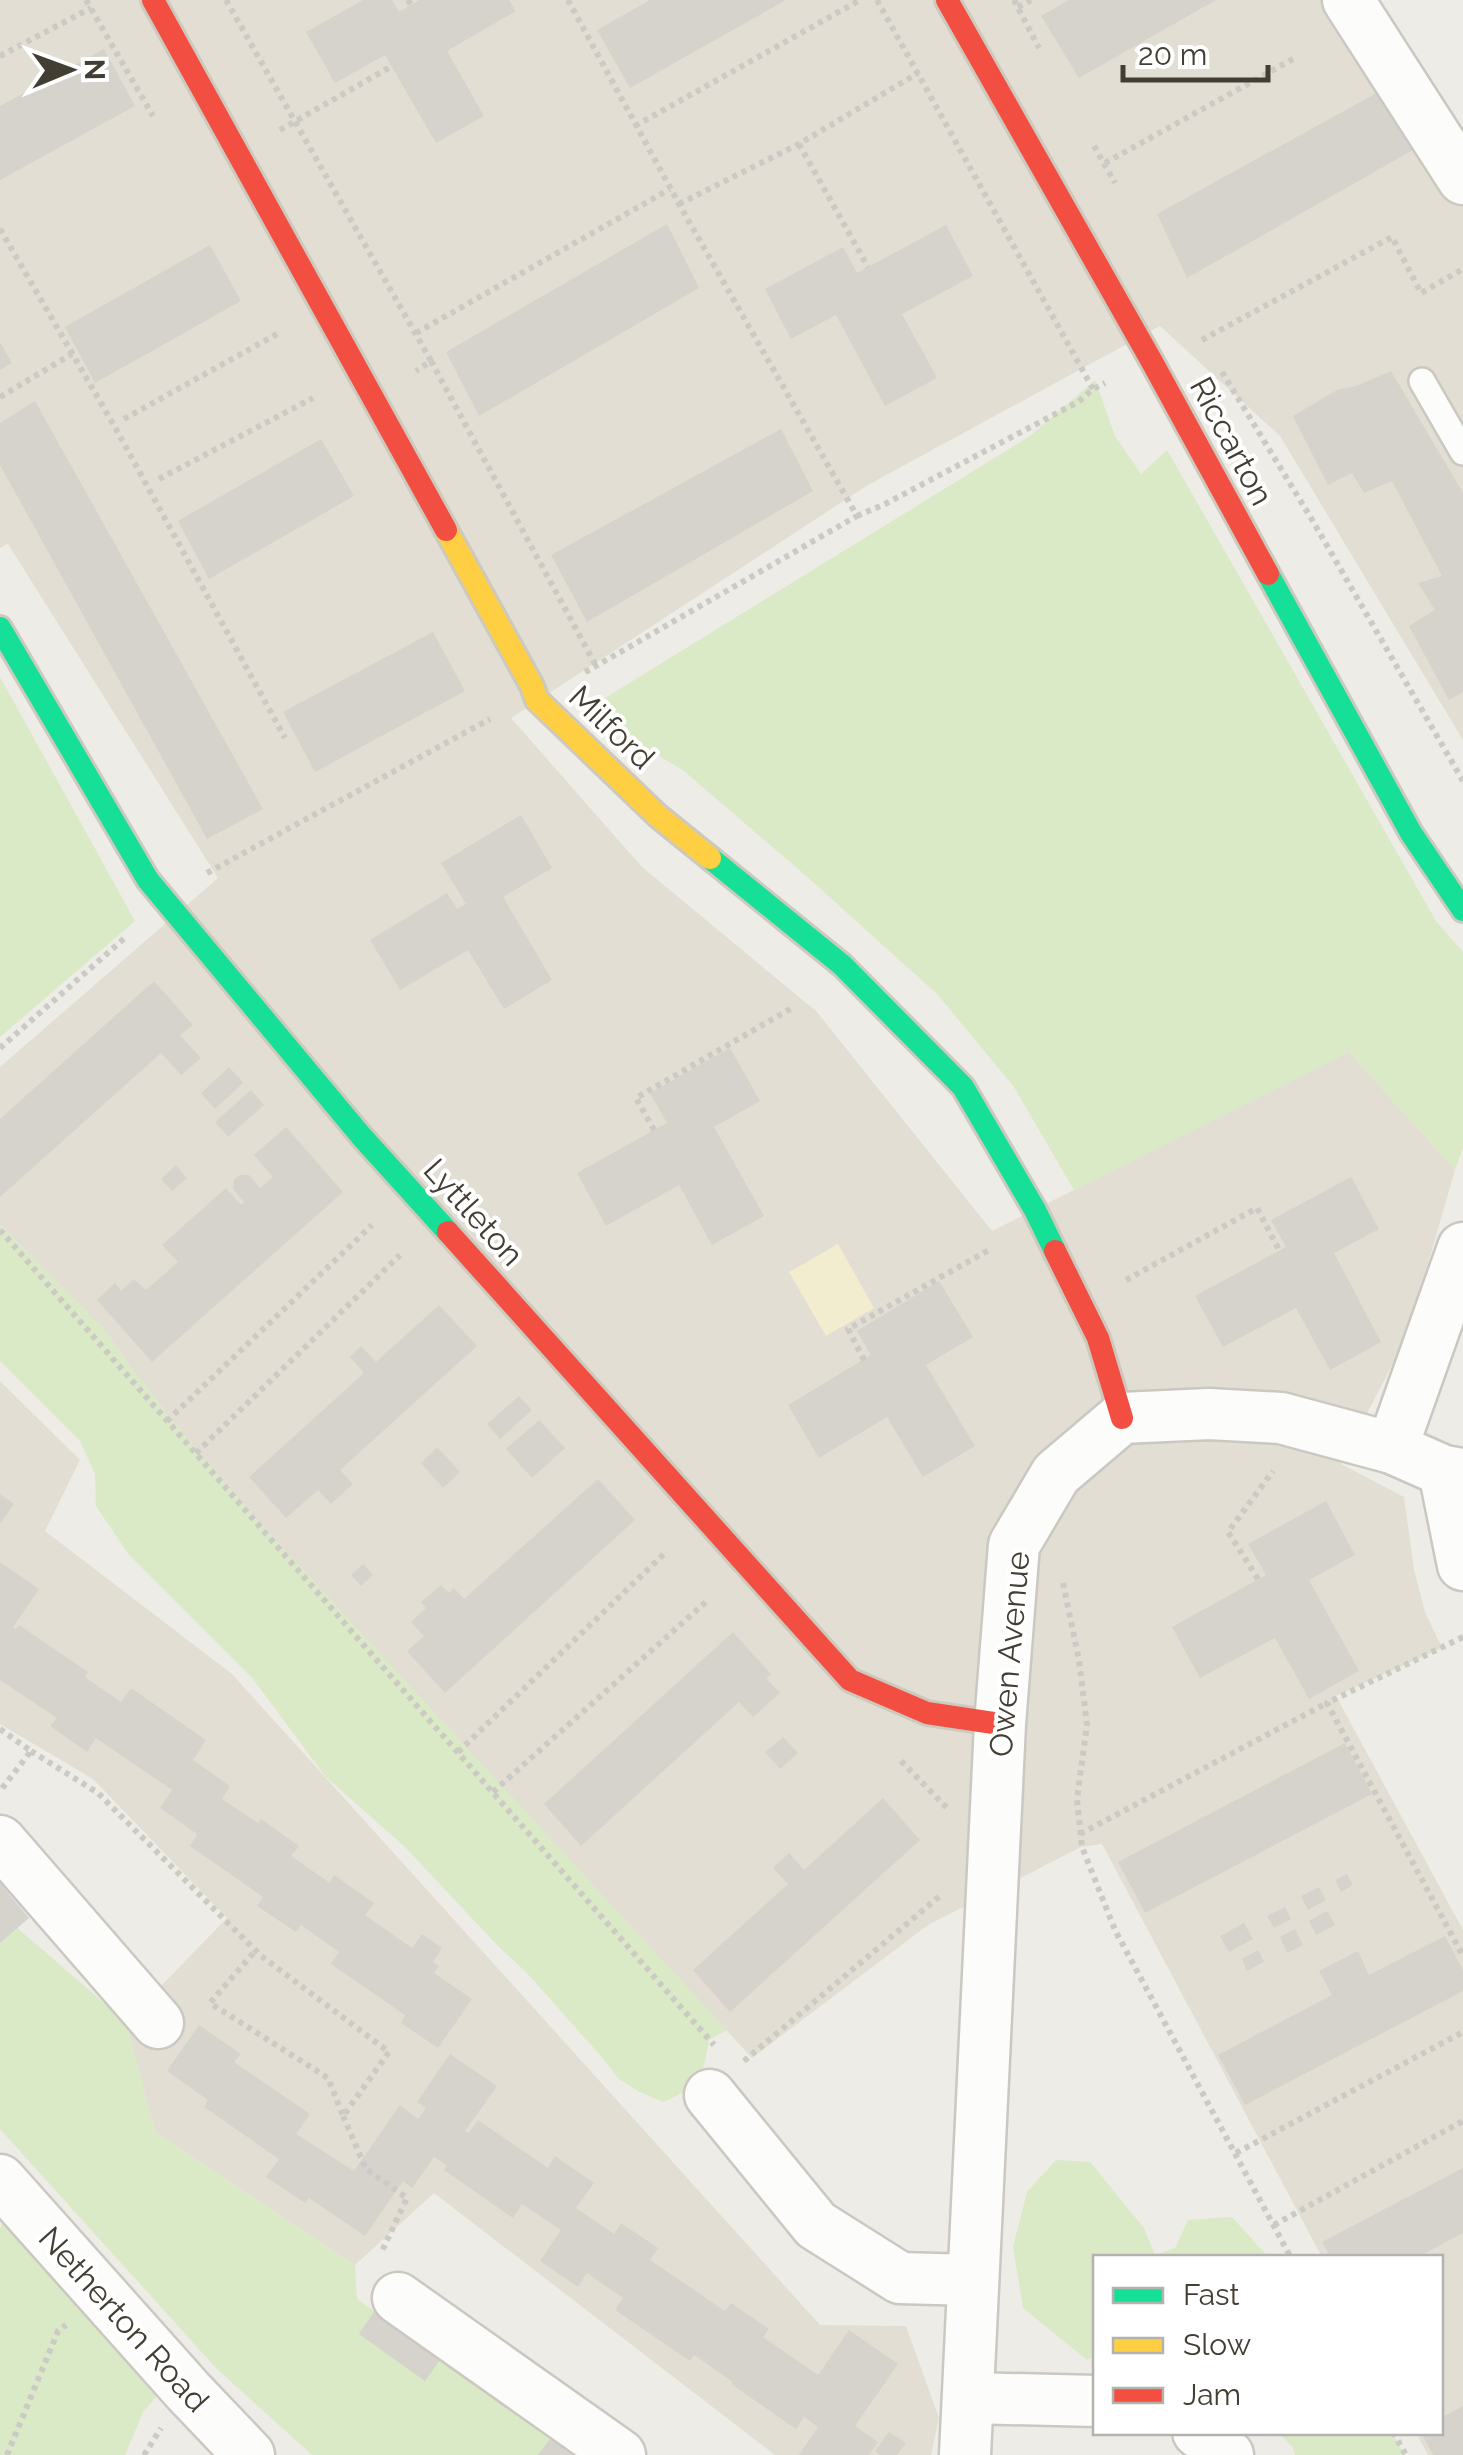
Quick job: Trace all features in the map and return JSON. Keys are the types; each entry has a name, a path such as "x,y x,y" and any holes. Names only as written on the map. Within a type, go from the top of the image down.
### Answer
{"street":[{"name":"Milford","path":"153,0 537,700 658,816 842,965 962,1087 1035,1210 1098,1338 1122,1418"},
{"name":"Riccarton","path":"946,0 1056,191 1401,816 1463,910"},
{"path":"1348,0 1463,179"},
{"name":"Lyttleton","path":"0,628 148,880 362,1137 850,1680 927,1713 1000,1724"},
{"path":"1392,1448 1463,1248"},
{"path":"1122,1418 1209,1414 1280,1418 1392,1448 1454,1472 1463,1564"},
{"name":"Owen Avenue","path":"964,2455 1000,1724 1014,1545 1056,1474 1122,1418"},
{"path":"0,1841 158,2023"},
{"path":"717,2076 816,2225 900,2278 973,2280"},
{"name":"Netherton Road","path":"0,2180 250,2455"},
{"path":"398,2298 620,2455"},
{"path":"968,2398 1093,2401"},
{"path":"1202,2435 1228,2455"}],"lane":[{"path":"1422,381 1463,452"}],"path":[{"path":"226,0 416,334 670,189"},
{"path":"568,0 670,189 857,516"},
{"path":"635,126 860,0"},
{"path":"635,644 857,516 1078,402 1093,390 876,0"},
{"path":"1018,7 1031,0"},
{"path":"0,56 91,8"},
{"path":"1056,191 1293,59"},
{"path":"295,121 392,66"},
{"path":"679,204 798,144 918,73"},
{"path":"798,144 868,267"},
{"path":"0,229 116,429 286,738"},
{"path":"1202,340 1392,237 1422,293 1463,269"},
{"path":"124,419 277,334"},
{"path":"0,397 72,354"},
{"path":"431,361 596,666"},
{"path":"1222,372 1463,781"},
{"path":"159,479 314,398"},
{"path":"0,1048 164,899 490,719"},
{"path":"654,1130 636,1098 792,1008"},
{"path":"167,1421 410,1190"},
{"path":"1124,1282 1257,1208 1279,1250"},
{"path":"196,1453 437,1220"},
{"path":"0,1230 492,1792 717,2076 741,2064 994,1850 954,1816 876,1735 872,1690"},
{"path":"864,1360 848,1329 989,1250"},
{"path":"1258,1579 1228,1532 1273,1471"},
{"path":"458,1752 704,1515"},
{"path":"492,1792 748,1564"},
{"path":"1063,1581 1088,1726 1078,1799 1082,1847 1115,1930 1289,2255"},
{"path":"1080,1834 1328,1703 1463,1637"},
{"path":"1328,1703 1463,1956"},
{"path":"0,1729 98,1793 255,1950 389,2052 342,2116"},
{"path":"0,1791 31,1751"},
{"path":"255,1950 210,2003 328,2078 366,2169 407,2198 369,2276 398,2298"},
{"path":"1236,2153 1463,2032"},
{"path":"1274,2225 1463,2121"},
{"path":"7,2455 58,2330 106,2298"}],"shaded area":[{"path":"0,0 1348,0 1463,179 1463,740 1280,436 1160,326 868,485 511,718 642,867 817,1012 992,1231 1349,1052 1455,1170 1407,1336 1341,1464 1404,1497 1414,1570 1425,1612 1442,1648 1336,1696 1463,1930 1463,2455 1428,2455 1417,2435 1443,2435 1443,2255 1321,2255 1102,1844 1081,1847 928,1925 752,2058 279,1544 200,1455 106,1332 0,1225 0,1067 218,878 8,544 0,548"},
{"path":"0,1381 80,1460 45,1531 232,1674 820,2325 906,2326 939,2418 931,2455 775,2455 434,2193 355,2265 155,2132 126,2022 227,1918 93,1779 0,1724"}],"green space":[{"path":"1095,380 1115,436 1141,474 1167,450 1436,921 1463,952 1463,1148 1455,1170 1349,1052 1074,1190 1014,1087 937,994 684,771 589,708 1030,436"},
{"path":"0,677 135,921 0,1037"},
{"path":"0,1225 106,1332 200,1455 279,1544 727,2030 709,2040 698,2080 685,2091 663,2102 619,2079 526,1972 405,1847 325,1776 253,1679 129,1555 96,1506 95,1474 80,1441 0,1361"},
{"path":"0,1913 126,2022 155,2132 355,2265 357,2299 550,2437 544,2455 312,2455 216,2368 0,2129"},
{"path":"1056,2160 1090,2162 1144,2228 1155,2255 1093,2255 1093,2357 1087,2360 1023,2308 1013,2247 1027,2192"},
{"path":"8,2212 175,2375 143,2412 125,2455 0,2455 0,2228"},
{"path":"1232,2217 1266,2255 1155,2255 1175,2248 1188,2220"},
{"path":"1281,2435 1393,2435 1405,2455 1295,2455"}],"sand":[{"path":"838,1244 874,1308 826,1336 789,1272"}],"building":[{"path":"363,0 392,0 399,12 419,0 509,0 516,11 447,51 484,116 436,143 385,55 335,83 306,32"},
{"path":"650,0 786,0 630,88 597,30"},
{"path":"1069,0 1216,0 1079,78 1041,16"},
{"path":"104,49 135,106 0,180 0,106"},
{"path":"1382,90 1415,149 1187,278 1157,214"},
{"path":"667,224 699,288 479,416 446,352"},
{"path":"946,225 973,276 902,314 937,378 885,406 836,315 791,339 765,289 843,247 857,273"},
{"path":"210,245 241,301 95,383 65,327"},
{"path":"0,342 12,363 0,370"},
{"path":"1391,371 1463,493 1463,692 1449,700 1409,626 1435,610 1418,583 1442,576 1392,481 1364,493 1352,473 1328,485 1293,416 1337,390"},
{"path":"35,401 263,809 207,839 0,465 0,423"},
{"path":"781,429 813,491 587,622 551,555"},
{"path":"321,439 354,496 209,579 178,521"},
{"path":"433,632 465,691 315,772 283,712"},
{"path":"521,815 552,868 503,897 552,980 504,1009 468,950 400,990 370,940 447,893 457,909 466,904 441,863"},
{"path":"154,981 193,1025 180,1035 201,1058 181,1075 161,1053 0,1197 0,1119"},
{"path":"730,1048 760,1101 714,1127 764,1216 712,1245 679,1185 606,1226 577,1173 667,1123 650,1093"},
{"path":"229,1067 243,1083 215,1109 201,1093"},
{"path":"251,1090 264,1105 228,1137 215,1122"},
{"path":"286,1127 343,1192 152,1362 97,1300 115,1283 121,1291 134,1279 146,1290 178,1262 162,1245 226,1188 241,1205 244,1202 233,1189 234,1180 240,1175 249,1175 260,1188 273,1177 254,1155"},
{"path":"176,1165 187,1178 172,1191 161,1179"},
{"path":"1351,1177 1379,1229 1334,1253 1381,1342 1330,1370 1296,1308 1223,1347 1195,1296 1286,1247 1271,1220"},
{"path":"939,1281 973,1337 926,1365 975,1446 923,1477 887,1417 819,1458 788,1405 871,1355 857,1331"},
{"path":"439,1305 477,1346 340,1470 353,1484 331,1504 318,1490 286,1518 249,1477 364,1373 350,1357 361,1346 376,1362"},
{"path":"519,1396 532,1410 500,1439 487,1424"},
{"path":"539,1420 565,1448 532,1478 506,1449"},
{"path":"437,1447 460,1472 443,1488 421,1463"},
{"path":"598,1479 635,1520 445,1693 407,1651 424,1636 411,1622 426,1608 421,1602 441,1585 449,1593 454,1588 464,1599"},
{"path":"0,1494 14,1504 0,1524"},
{"path":"1326,1501 1355,1555 1309,1580 1359,1671 1309,1699 1275,1638 1200,1678 1172,1627 1266,1575 1248,1544"},
{"path":"0,1562 39,1589 13,1627 19,1625 88,1672 85,1677 121,1702 131,1688 206,1740 193,1760 230,1786 222,1799 258,1823 261,1819 299,1846 291,1856 330,1883 334,1875 374,1903 365,1915 412,1948 422,1934 442,1948 433,1962 439,1966 434,1973 472,1999 438,2048 401,2023 405,2015 331,1964 339,1952 301,1925 296,1932 257,1906 263,1897 190,1846 197,1834 160,1808 172,1790 96,1738 87,1752 50,1726 57,1718 0,1680"},
{"path":"363,1564 373,1575 361,1586 351,1575"},
{"path":"733,1632 771,1674 766,1678 780,1693 753,1717 739,1702 581,1846 544,1804"},
{"path":"783,1737 798,1753 780,1769 765,1752"},
{"path":"1345,1743 1372,1794 1145,1913 1118,1862"},
{"path":"883,1798 920,1840 730,2012 693,1970 788,1884 773,1868 789,1853 804,1870"},
{"path":"1347,1874 1353,1885 1341,1892 1335,1880"},
{"path":"0,1883 29,1918 0,1943"},
{"path":"1319,1887 1326,1900 1308,1910 1301,1896"},
{"path":"1285,1907 1291,1919 1274,1928 1267,1916"},
{"path":"1327,1911 1335,1925 1316,1935 1309,1921"},
{"path":"1244,1923 1253,1939 1229,1952 1220,1936"},
{"path":"1295,1929 1303,1945 1287,1953 1280,1937"},
{"path":"1445,1936 1463,1970 1463,1991 1245,2105 1218,2055 1332,1995 1319,1971 1358,1951 1369,1975"},
{"path":"1258,1950 1264,1962 1247,1971 1242,1959"},
{"path":"199,2025 241,2054 234,2062 310,2114 296,2134 354,2171 400,2105 418,2119 426,2108 417,2102 450,2054 497,2086 465,2131 469,2133 478,2120 548,2168 555,2156 594,2183 576,2208 614,2234 621,2223 658,2248 650,2260 725,2311 731,2303 769,2329 763,2337 818,2375 849,2330 898,2364 855,2426 878,2442 869,2455 799,2455 818,2427 804,2417 796,2429 694,2355 690,2361 615,2310 623,2298 587,2273 578,2287 540,2261 561,2230 522,2204 513,2218 444,2170 447,2166 434,2157 412,2188 403,2181 365,2236 309,2198 305,2203 266,2177 279,2159 204,2107 208,2100 167,2071"},
{"path":"1463,2168 1463,2233 1422,2255 1329,2255 1322,2242"},
{"path":"382,2300 449,2347 425,2381 359,2334"},
{"path":"1463,2406 1463,2455 1433,2455 1423,2435 1443,2435 1443,2416"},
{"path":"558,2428 594,2455 538,2455"},
{"path":"889,2432 906,2443 897,2455 880,2455 875,2451"}],"traffic: fast":[{"path":"1268,574 1411,833 1463,910"},
{"path":"0,628 148,880 362,1137 448,1232"},
{"path":"710,858 842,965 963,1087 1055,1251"}],"traffic: slow":[{"path":"446,530 537,700 658,816 710,858"}],"traffic: jam":[{"path":"153,0 446,530"},
{"path":"947,0 1268,574"},
{"path":"448,1232 850,1680 927,1713 1000,1724"},
{"path":"1055,1251 1098,1338 1122,1418"}]}
